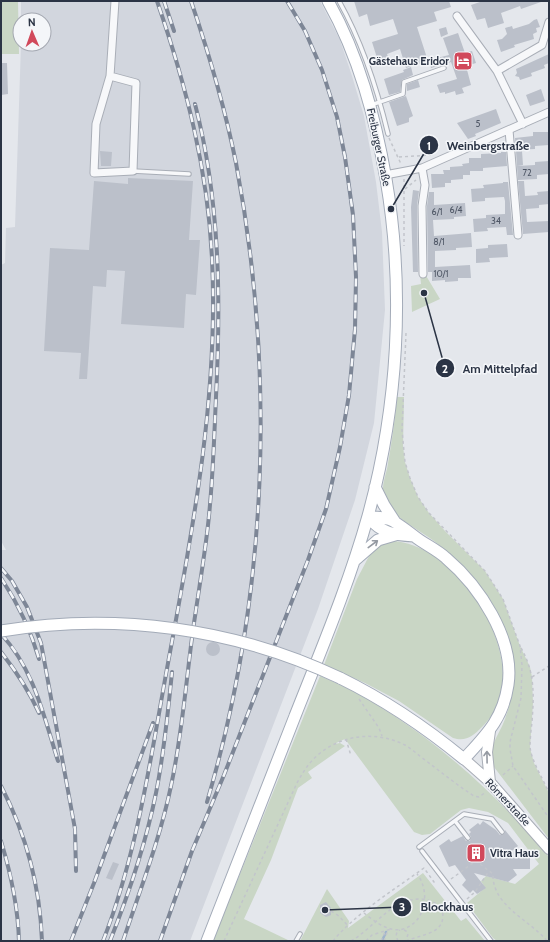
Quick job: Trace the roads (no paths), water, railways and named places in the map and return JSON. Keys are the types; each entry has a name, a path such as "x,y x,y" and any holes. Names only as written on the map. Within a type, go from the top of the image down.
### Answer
{"main road":[{"name":"Freiburger Straße","path":"207,941 319,656 354,561 368,517 388,416 395,351 395,267 392,224 375,104 346,36 328,1"},
{"path":"375,487 395,522"},
{"path":"1,631 69,623 132,624 217,636 249,644 281,654 352,684 398,710 464,759 490,731 499,716 505,700 509,669 507,655 500,632 481,597 462,574 436,550 395,522 379,517 368,517"},
{"path":"368,517 378,528 396,534 414,536"},
{"path":"354,561 378,540 396,534"}],"street":[{"path":"110,76 136,83 133,171 94,173 96,124 110,76 115,1"},
{"path":"457,16 497,71 522,124"},
{"path":"497,71 542,45 549,22"},
{"path":"385,175 422,171 549,112"},
{"path":"509,130 518,235"},
{"path":"422,171 425,185 422,206 423,274"},
{"path":"490,731 487,752 490,782"},
{"name":"Römerstraße","path":"464,759 490,782 526,821 549,849"}],"lane":[{"path":"338,1 361,48 375,104 388,134"},
{"path":"375,104 403,94 404,82 444,68"},
{"path":"133,171 188,174"},
{"path":"419,847 464,814 492,819 502,832"},
{"path":"455,821 468,838"},
{"path":"422,851 491,941"},
{"path":"296,941 300,934"}],"waterway":[{"path":"382,941 386,932"}],"railway":[{"path":"103,941 125,876 148,775 185,571 201,468 211,364 213,311 212,259 206,193 194,128 186,96 157,1"},
{"path":"164,1 174,31"},
{"path":"191,1 216,81 236,163 249,243 257,323 260,403 259,484 254,564 243,644 227,724 207,802"},
{"path":"160,941 192,851 224,775 308,560 326,509 340,447 349,395 355,329 356,277 353,215 345,157 337,117 322,70 305,31 287,1"},
{"path":"123,941 155,845 175,767 210,509 218,360 217,249 210,176 195,104"},
{"path":"1,568 12,581 27,607 41,643 75,829 76,871"},
{"path":"1,578 23,617 39,659"},
{"path":"1,634 22,662 30,678 43,711 58,761"},
{"path":"1,652 22,681 39,713"},
{"path":"110,941 124,905 152,812 164,748 172,672"},
{"path":"71,941 153,723"},
{"path":"1,786 18,823 30,861 35,880 41,921 42,941"},
{"path":"1,841 13,890 19,941"}],"place":[{"name":"Gästehaus Eridor","path":"463,61"},
{"name":"Weinbergstraße","path":"391,209"},
{"name":"Am Mittelpfad","path":"424,293"},
{"name":"Vitra Haus","path":"476,853"},
{"name":"Blockhaus","path":"325,910"}]}
